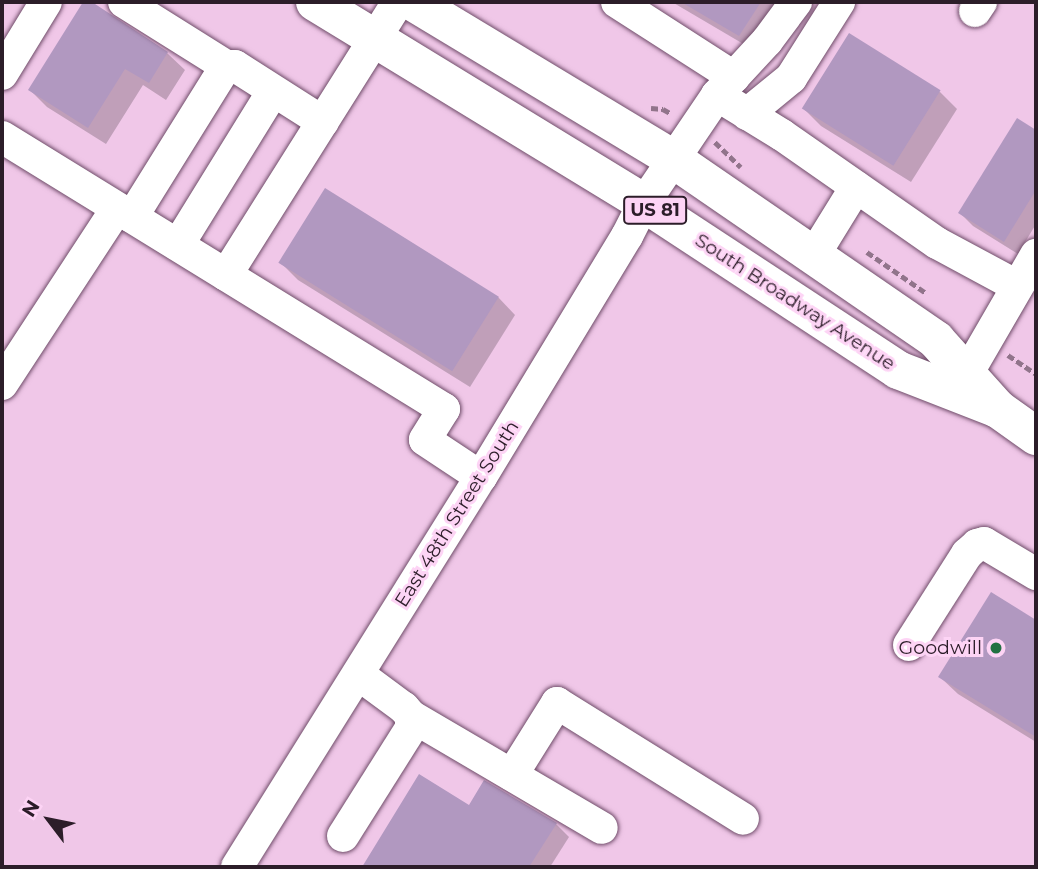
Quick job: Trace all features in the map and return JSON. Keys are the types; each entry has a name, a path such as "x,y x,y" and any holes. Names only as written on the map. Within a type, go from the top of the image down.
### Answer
{"main road":[{"name":"South Broadway Avenue","path":"315,2 644,203 898,370 998,409"},
{"name":"South Broadway Avenue","path":"413,2 673,159 814,255 936,340 998,409 1036,436"}],"street":[{"path":"2,74 46,2"},
{"path":"124,2 226,66 235,66 323,122"},
{"path":"226,275 398,2"},
{"path":"617,2 725,86 747,114 937,243 1017,286"},
{"name":"East 48th Street South","path":"237,867 481,477 644,203 725,86 767,41 796,2"},
{"path":"747,114 791,78 839,2"},
{"path":"2,384 226,66"},
{"path":"178,245 273,91"},
{"path":"2,136 444,409 425,440 481,477"},
{"path":"814,255 856,187"},
{"path":"967,374 1036,255"},
{"path":"909,645 967,555 977,545 985,543 1036,574"},
{"path":"358,674 411,716 602,828"},
{"path":"512,775 557,703 743,819"},
{"path":"343,836 411,728 411,716"}],"building":[{"path":"83,2 92,2 168,52 149,83 125,69 88,128 28,90"},
{"path":"681,2 761,2 739,36"},
{"path":"849,33 941,90 893,166 802,108"},
{"path":"1017,118 1036,130 1036,190 1004,242 958,213"},
{"path":"325,188 499,297 452,371 278,263"},
{"name":"Goodwill","path":"991,592 1036,620 1036,737 938,677"},
{"path":"419,774 469,805 484,780 557,823 529,867 362,867"}],"place":[{"name":"Goodwill","path":"996,648"}]}
